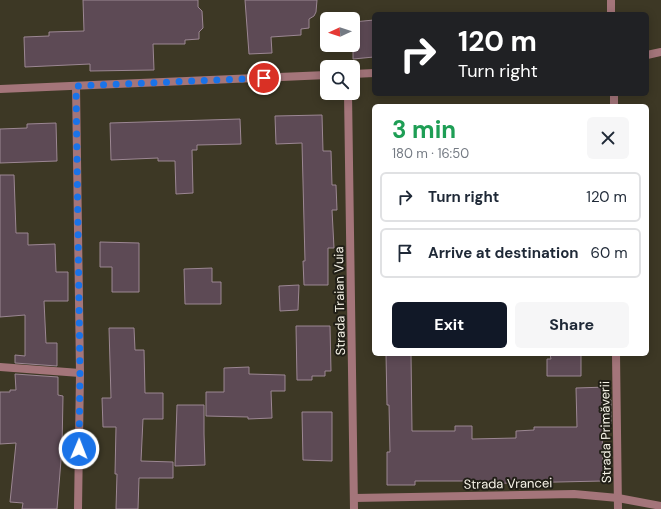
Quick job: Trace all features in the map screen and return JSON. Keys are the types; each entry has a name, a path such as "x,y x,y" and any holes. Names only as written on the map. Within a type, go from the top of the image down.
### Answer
{"street":[{"path":"611,0 611,12"},
{"path":"649,55 661,52"},
{"path":"360,74 372,73"},
{"path":"0,89 320,75"},
{"path":"76,86 80,373 78,509"},
{"name":"Strada Traian Vuia","path":"348,100 354,509"},
{"name":"Strada Primăverii","path":"616,356 618,509"},
{"path":"0,367 80,373"},
{"name":"Strada Vrancei","path":"354,498 574,494 618,498 661,506"}],"building":[{"path":"83,0 198,0 198,7 202,11 203,28 199,32 199,39 185,40 185,44 153,44 154,70 90,71 90,64 25,67 24,37 49,36 49,32 84,31"},
{"path":"245,0 317,0 316,12 314,16 309,19 309,28 301,29 301,35 271,37 272,53 249,54"},
{"path":"372,20 372,57 353,59 353,52 360,52 360,21"},
{"path":"322,115 323,151 331,151 332,185 336,185 337,210 332,210 334,248 328,248 328,285 304,285 303,261 305,261 302,143 276,144 275,116"},
{"path":"240,119 241,144 197,145 197,150 192,150 193,193 176,194 175,161 158,161 158,158 111,160 110,123"},
{"path":"56,123 57,161 0,163 0,129 27,128 27,124"},
{"path":"0,175 14,175 16,233 28,233 28,245 55,244 56,272 68,272 68,301 44,301 46,343 57,343 57,366 15,363 15,355 25,356 25,315 0,317"},
{"path":"100,242 139,243 139,292 112,292 112,267 100,267"},
{"path":"212,268 212,282 221,282 221,304 185,304 184,269"},
{"path":"299,285 298,310 280,311 279,286"},
{"path":"296,326 330,326 331,371 325,371 325,376 312,376 312,380 297,380"},
{"path":"109,328 134,328 135,350 144,350 145,393 163,393 163,419 143,419 141,461 173,462 173,478 139,478 138,509 116,509 116,427 103,427 102,398 111,398"},
{"path":"386,356 411,356 412,431 455,431 455,426 472,426 472,439 516,438 516,431 534,430 534,427 577,427 576,388 607,387 607,400 611,400 611,424 602,425 603,481 468,484 468,481 415,481 415,485 387,485 387,452 390,452 389,405 387,405"},
{"path":"550,356 581,356 581,376 547,376 547,359 551,359"},
{"path":"249,367 249,374 285,375 285,391 271,391 272,418 248,419 248,417 206,416 206,392 224,392 224,368"},
{"path":"15,374 58,377 58,395 63,396 62,448 57,509 22,509 23,503 10,502 16,443 0,444 0,392 10,392 10,390 16,390"},
{"path":"177,405 204,405 205,465 175,466"},
{"path":"302,412 332,412 332,461 303,460"}],"route":[{"path":"79,449 80,373 76,86 264,78"}]}
